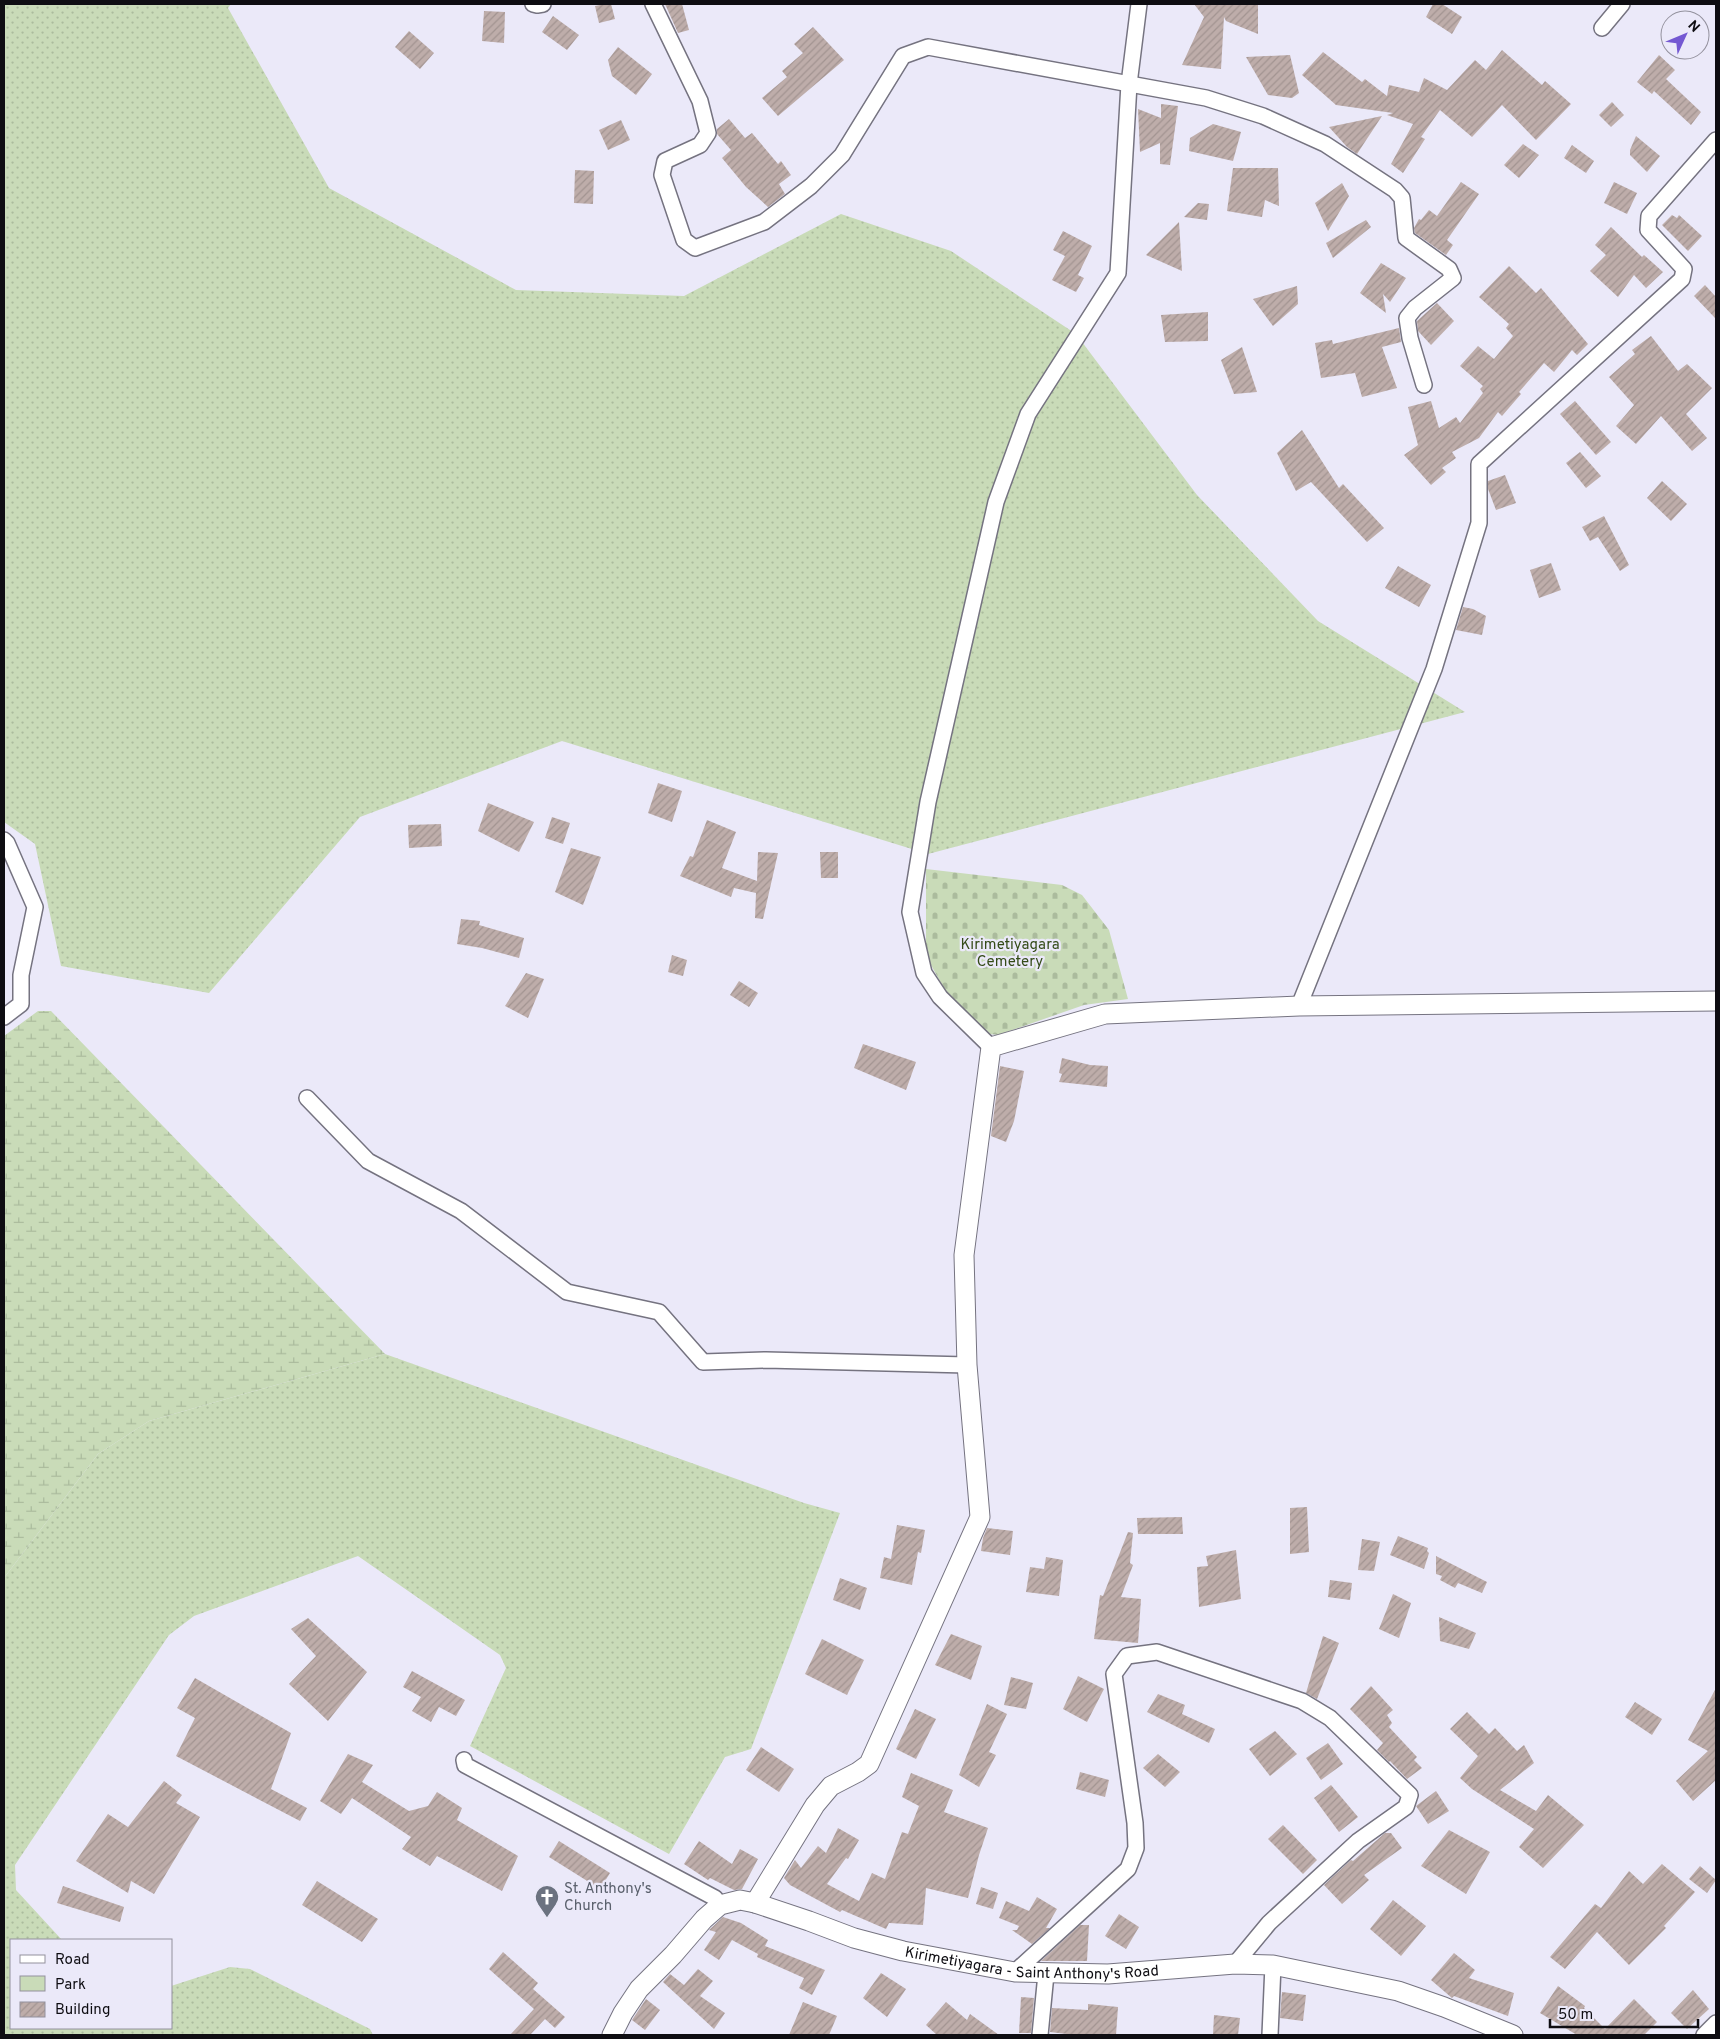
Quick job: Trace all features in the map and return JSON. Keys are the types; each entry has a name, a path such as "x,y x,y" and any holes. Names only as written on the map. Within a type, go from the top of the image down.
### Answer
{"street":[{"path":"533,4 537,6 543,4"},
{"path":"653,4 700,102 708,133 700,145 665,162 662,175 684,240 695,248 764,222 811,186 842,155 903,56 928,48 1206,98 1263,116 1325,144 1395,190 1402,198 1406,238 1450,269 1452,278 1415,308 1407,318 1410,338 1424,385"},
{"path":"991,1047 940,998 924,973 910,912 928,802 996,502 1028,414 1118,274 1129,84 1139,4"},
{"path":"1602,28 1622,4"},
{"path":"1299,1006 1434,669 1479,524 1479,464 1682,279 1684,269 1648,230 1649,216 1716,140"},
{"path":"4,840 35,907 21,975 21,1004 4,1017"},
{"path":"991,1047 1105,1014 1299,1006 1716,1001"},
{"path":"755,1903 816,1804 831,1786 869,1764 980,1517 966,1365 964,1255 991,1047"},
{"path":"307,1098 368,1161 461,1211 567,1292 659,1312 703,1362 766,1360 966,1365"},
{"path":"1015,1972 1128,1869 1136,1848 1135,1823 1114,1674 1127,1656 1157,1652 1302,1701 1330,1718 1410,1795 1406,1807 1358,1841 1269,1923 1236,1964"},
{"path":"464,1760 465,1765 715,1898 720,1905 704,1919 639,1989 623,2013 612,2035"},
{"name":"Kirimetiyagara - Saint Anthony's Road","path":"720,1905 740,1900 755,1903 854,1938 903,1951 1015,1972 1108,1974 1236,1964 1273,1964 1398,1991 1513,2035"},
{"path":"1270,2035 1273,1964"},
{"path":"1040,2035 1046,1974"},
{"path":"1704,2035 1716,2023"}],"green space":[{"path":"4,4 231,4 228,8 329,188 516,290 684,296 841,214 951,251 1076,334 1197,495 1318,621 1465,712 928,854 562,741 360,817 209,993 61,966 35,844 4,822"},
{"name":"Kirimetiyagara Cemetery","path":"926,869 1062,885 1082,895 1109,930 1128,999 1084,1005 998,1035 981,1033 946,992 926,956"},
{"path":"38,1011 51,1011 385,1354 149,1421 98,1454 4,1578 4,1036"},
{"path":"385,1354 804,1503 840,1513 751,1749 725,1757 669,1854 470,1746 506,1668 500,1655 358,1556 194,1616 169,1635 15,1865 16,1890 61,1939 10,1939 10,2029 172,2029 172,1986 230,1967 250,1969 370,2029 373,2035 4,2035 4,1578 98,1454 149,1421"}],"building":[{"path":"611,4 615,19 599,23 595,6"},
{"path":"665,4 682,4 689,30 678,33"},
{"path":"1194,4 1258,4 1258,34 1226,21 1224,17 1221,69 1182,65 1204,17"},
{"path":"1433,4 1442,4 1462,17 1452,34 1426,17"},
{"path":"484,11 505,12 504,43 482,41"},
{"path":"553,16 579,35 567,50 542,32"},
{"path":"813,27 844,60 778,116 762,98 787,77 782,71 803,53 794,44"},
{"path":"409,31 434,53 420,69 395,47"},
{"path":"618,47 652,74 636,95 612,76 608,60"},
{"path":"1502,50 1542,85 1545,81 1571,104 1536,140 1502,105 1472,137 1440,110 1421,137 1425,139 1403,173 1391,164 1413,124 1387,115 1393,113 1336,105 1302,75 1323,52 1362,82 1365,79 1387,96 1389,85 1419,92 1424,78 1447,90 1475,60 1486,70"},
{"path":"1290,55 1299,93 1292,98 1268,95 1246,57"},
{"path":"1659,55 1660,60 1664,60 1675,70 1666,79 1701,112 1691,125 1654,91 1652,94 1637,82"},
{"path":"1612,102 1624,115 1611,127 1599,115"},
{"path":"1161,104 1178,106 1170,165 1160,164 1160,143 1140,152 1138,109 1161,118"},
{"path":"1382,116 1357,154 1347,147 1329,127"},
{"path":"729,119 745,138 752,133 778,164 781,161 791,175 779,184 785,194 768,207 746,187 722,158 731,150 717,134 717,129"},
{"path":"621,120 630,140 608,150 599,130"},
{"path":"1213,124 1241,132 1233,161 1189,151 1190,138"},
{"path":"1636,136 1660,156 1647,172 1630,155 1630,150"},
{"path":"1523,144 1539,155 1519,178 1504,165"},
{"path":"1572,145 1594,161 1586,173 1564,158"},
{"path":"1233,168 1278,168 1279,206 1265,200 1262,217 1227,211"},
{"path":"575,170 594,171 593,204 574,203"},
{"path":"1461,182 1479,194 1447,240 1453,245 1446,255 1415,233 1414,228 1419,219 1421,220 1429,210 1437,216"},
{"path":"1614,182 1637,193 1627,214 1604,203"},
{"path":"1342,183 1349,196 1328,231 1315,203"},
{"path":"1198,203 1209,204 1207,220 1184,217"},
{"path":"1672,215 1677,218 1679,215 1702,236 1688,251 1662,225"},
{"path":"1366,220 1371,227 1333,258 1326,243"},
{"path":"1179,222 1182,271 1146,255"},
{"path":"1611,227 1642,257 1644,255 1663,272 1646,288 1634,275 1618,297 1590,271 1606,255 1595,245"},
{"path":"1063,231 1092,246 1078,275 1084,278 1076,292 1052,280 1065,256 1053,250"},
{"path":"1381,263 1406,278 1390,302 1383,294 1386,313 1360,293"},
{"path":"1509,266 1536,293 1541,288 1588,344 1577,355 1572,350 1554,372 1544,363 1519,392 1521,394 1502,416 1498,412 1479,438 1452,452 1456,458 1442,468 1446,472 1431,485 1404,455 1418,445 1408,407 1431,401 1439,428 1456,417 1460,423 1483,393 1480,389 1483,386 1460,366 1478,346 1494,359 1513,336 1506,328 1509,324 1479,297"},
{"path":"1705,285 1716,297 1716,319 1694,296"},
{"path":"1297,286 1298,304 1273,326 1253,299"},
{"path":"1437,303 1454,321 1431,345 1418,331 1417,321"},
{"path":"1208,312 1208,341 1165,342 1161,315"},
{"path":"1399,328 1401,342 1382,347 1397,388 1362,397 1355,373 1321,378 1315,343 1332,340 1333,344"},
{"path":"1651,336 1678,371 1687,364 1712,388 1686,414 1707,438 1692,451 1661,416 1636,444 1616,426 1634,405 1609,377 1635,354 1632,350"},
{"path":"1242,347 1257,392 1234,394 1221,360"},
{"path":"1575,401 1611,442 1596,455 1560,414"},
{"path":"1302,430 1339,488 1343,484 1384,528 1367,542 1311,482 1296,491 1277,453"},
{"path":"1580,452 1601,476 1586,488 1566,463"},
{"path":"1505,475 1516,503 1496,510 1488,489 1488,481"},
{"path":"1662,481 1687,504 1671,521 1647,498"},
{"path":"1604,516 1629,565 1620,571 1598,537 1590,541 1582,527"},
{"path":"1551,563 1561,590 1539,598 1530,570"},
{"path":"1398,566 1431,585 1419,607 1385,588"},
{"path":"1463,607 1473,609 1486,616 1482,635 1456,630"},
{"path":"658,783 682,791 672,822 648,813"},
{"path":"488,803 534,822 519,852 478,831"},
{"path":"552,817 570,823 563,844 545,838"},
{"path":"707,820 736,832 722,868 757,881 758,852 778,853 763,919 755,918 756,893 734,888 731,897 680,876 690,856 693,857"},
{"path":"441,824 442,846 409,848 408,825"},
{"path":"571,848 601,857 583,905 555,892"},
{"path":"820,852 838,852 838,878 821,878"},
{"path":"461,919 480,921 479,925 524,938 519,958 482,948 457,944"},
{"path":"672,955 687,960 683,976 668,972"},
{"path":"526,973 544,979 528,1018 505,1006"},
{"path":"739,981 758,993 749,1007 730,995"},
{"path":"863,1044 916,1062 906,1090 854,1068"},
{"path":"1062,1058 1090,1065 1108,1066 1107,1087 1059,1082 1062,1074 1059,1073"},
{"path":"1000,1066 1024,1071 1014,1121 1006,1142 991,1136"},
{"path":"1307,1507 1309,1552 1290,1554 1290,1508"},
{"path":"1182,1517 1183,1534 1138,1534 1137,1518"},
{"path":"897,1525 925,1530 921,1553 918,1552 912,1585 880,1578 884,1557 891,1559"},
{"path":"987,1528 1013,1531 1010,1555 981,1551"},
{"path":"1128,1532 1133,1533 1130,1563 1133,1565 1121,1597 1141,1599 1138,1643 1094,1639 1100,1595 1103,1596"},
{"path":"1398,1536 1428,1548 1427,1551 1429,1553 1424,1569 1390,1555"},
{"path":"1362,1539 1380,1542 1374,1571 1358,1570"},
{"path":"1236,1550 1241,1599 1199,1607 1197,1567 1208,1566 1206,1556"},
{"path":"1436,1556 1487,1582 1482,1593 1458,1583 1455,1588 1440,1580 1442,1576 1436,1574"},
{"path":"1046,1557 1063,1560 1059,1596 1026,1592 1030,1567 1044,1569"},
{"path":"840,1578 867,1588 860,1610 833,1600"},
{"path":"1330,1580 1352,1583 1350,1600 1328,1597"},
{"path":"1393,1594 1411,1603 1399,1638 1379,1629"},
{"path":"1439,1617 1476,1633 1469,1649 1440,1641"},
{"path":"308,1618 367,1672 328,1721 289,1684 316,1656 291,1629"},
{"path":"951,1634 982,1646 971,1680 935,1665"},
{"path":"1323,1636 1339,1643 1317,1699 1306,1693"},
{"path":"822,1639 864,1660 847,1695 805,1674"},
{"path":"412,1671 465,1700 456,1716 439,1707 431,1722 412,1711 421,1697 403,1687"},
{"path":"1078,1676 1104,1689 1087,1722 1063,1709"},
{"path":"1011,1677 1033,1683 1026,1709 1004,1705"},
{"path":"195,1678 291,1733 271,1789 307,1808 300,1821 176,1756 195,1718 177,1708"},
{"path":"1371,1686 1393,1710 1387,1715 1392,1723 1389,1727 1417,1757 1414,1760 1422,1768 1407,1779 1377,1750 1383,1743 1350,1709"},
{"path":"1716,1688 1716,1780 1693,1801 1676,1781 1708,1751 1688,1740"},
{"path":"1158,1694 1185,1705 1182,1714 1215,1729 1209,1743 1147,1712"},
{"path":"1635,1702 1662,1719 1652,1735 1625,1717"},
{"path":"987,1704 1007,1714 989,1752 996,1755 979,1787 959,1775"},
{"path":"915,1709 936,1719 916,1759 896,1749"},
{"path":"1467,1712 1489,1734 1495,1728 1517,1751 1524,1745 1534,1763 1500,1790 1536,1811 1548,1795 1584,1825 1543,1868 1519,1847 1534,1829 1472,1789 1460,1778 1478,1756 1450,1729"},
{"path":"1275,1731 1297,1754 1270,1776 1249,1749"},
{"path":"1328,1743 1343,1764 1321,1780 1306,1758"},
{"path":"761,1747 794,1769 779,1792 746,1770"},
{"path":"348,1754 373,1765 362,1782 409,1811 428,1806 437,1792 462,1808 457,1820 518,1856 502,1891 437,1856 430,1866 402,1849 411,1837 352,1798 341,1814 320,1801"},
{"path":"1158,1754 1180,1772 1165,1787 1143,1768"},
{"path":"1080,1772 1109,1780 1105,1797 1076,1789"},
{"path":"911,1773 953,1790 944,1812 988,1828 968,1898 926,1888 923,1925 889,1923 886,1929 842,1910 840,1912 790,1885 784,1878 795,1860 801,1868 818,1846 826,1853 838,1828 859,1840 848,1859 846,1858 827,1884 859,1901 872,1873 885,1879 902,1832 908,1834 919,1806 902,1797"},
{"path":"164,1781 182,1795 176,1803 200,1817 154,1894 131,1881 128,1893 76,1861 108,1814 128,1827"},
{"path":"1331,1785 1358,1817 1339,1832 1314,1798"},
{"path":"1436,1791 1449,1811 1428,1824 1416,1806"},
{"path":"1283,1825 1317,1860 1303,1874 1268,1839"},
{"path":"1449,1830 1490,1852 1466,1894 1421,1866"},
{"path":"1385,1833 1391,1833 1402,1848 1364,1875 1369,1880 1342,1904 1324,1885 1351,1860 1353,1861"},
{"path":"559,1841 610,1873 600,1889 549,1857"},
{"path":"699,1841 732,1864 740,1849 758,1859 742,1889 734,1890 710,1878 708,1880 684,1864"},
{"path":"1662,1864 1695,1892 1664,1926 1666,1928 1629,1965 1597,1932 1565,1969 1550,1957 1595,1904 1601,1908 1629,1871 1643,1884"},
{"path":"1700,1866 1716,1880 1707,1893 1689,1879"},
{"path":"317,1881 378,1919 362,1942 302,1905"},
{"path":"63,1886 124,1907 120,1922 57,1903"},
{"path":"981,1887 998,1893 993,1909 976,1904"},
{"path":"1037,1897 1057,1909 1046,1928 1050,1928 1032,1944 1012,1930 1017,1930 1019,1926 999,1918 1006,1901 1029,1911"},
{"path":"1393,1900 1426,1926 1401,1956 1370,1929"},
{"path":"1119,1914 1139,1927 1126,1949 1105,1936"},
{"path":"723,1917 741,1923 768,1940 765,1946 825,1970 812,1995 799,1988 804,1978 757,1957 758,1954 732,1940 719,1960 704,1950 716,1932 709,1930"},
{"path":"1080,1925 1089,1925 1087,1961 1041,1961"},
{"path":"503,1952 538,1983 533,1989 565,2017 555,2028 545,2019 530,2035 510,2035 534,2009 489,1969"},
{"path":"1454,1953 1475,1970 1469,1978 1514,1993 1508,2016 1454,1996 1452,1998 1431,1980"},
{"path":"698,1969 713,1981 700,1996 725,2013 714,2029 663,1982 670,1974 684,1985"},
{"path":"881,1973 906,1989 887,2017 863,1998"},
{"path":"1558,1986 1585,2006 1584,2008 1605,2029 1634,1999 1657,2022 1644,2035 1577,2035 1540,2013"},
{"path":"1693,1990 1709,2009 1687,2029 1671,2013"},
{"path":"1282,1992 1306,1995 1303,2021 1280,2018"},
{"path":"1021,1997 1034,1998 1031,2033 1019,2033"},
{"path":"646,1999 660,2010 645,2030 632,2020"},
{"path":"803,2002 837,2016 829,2035 789,2035"},
{"path":"946,2002 967,2020 970,2014 999,2035 937,2035 926,2025"},
{"path":"1088,2004 1118,2007 1116,2035 1075,2035 1050,2032 1052,2008 1088,2010"},
{"path":"1214,2015 1240,2018 1238,2035 1213,2035"}],"place":[{"name":"St. Anthony's Church","path":"547,1918"}]}
